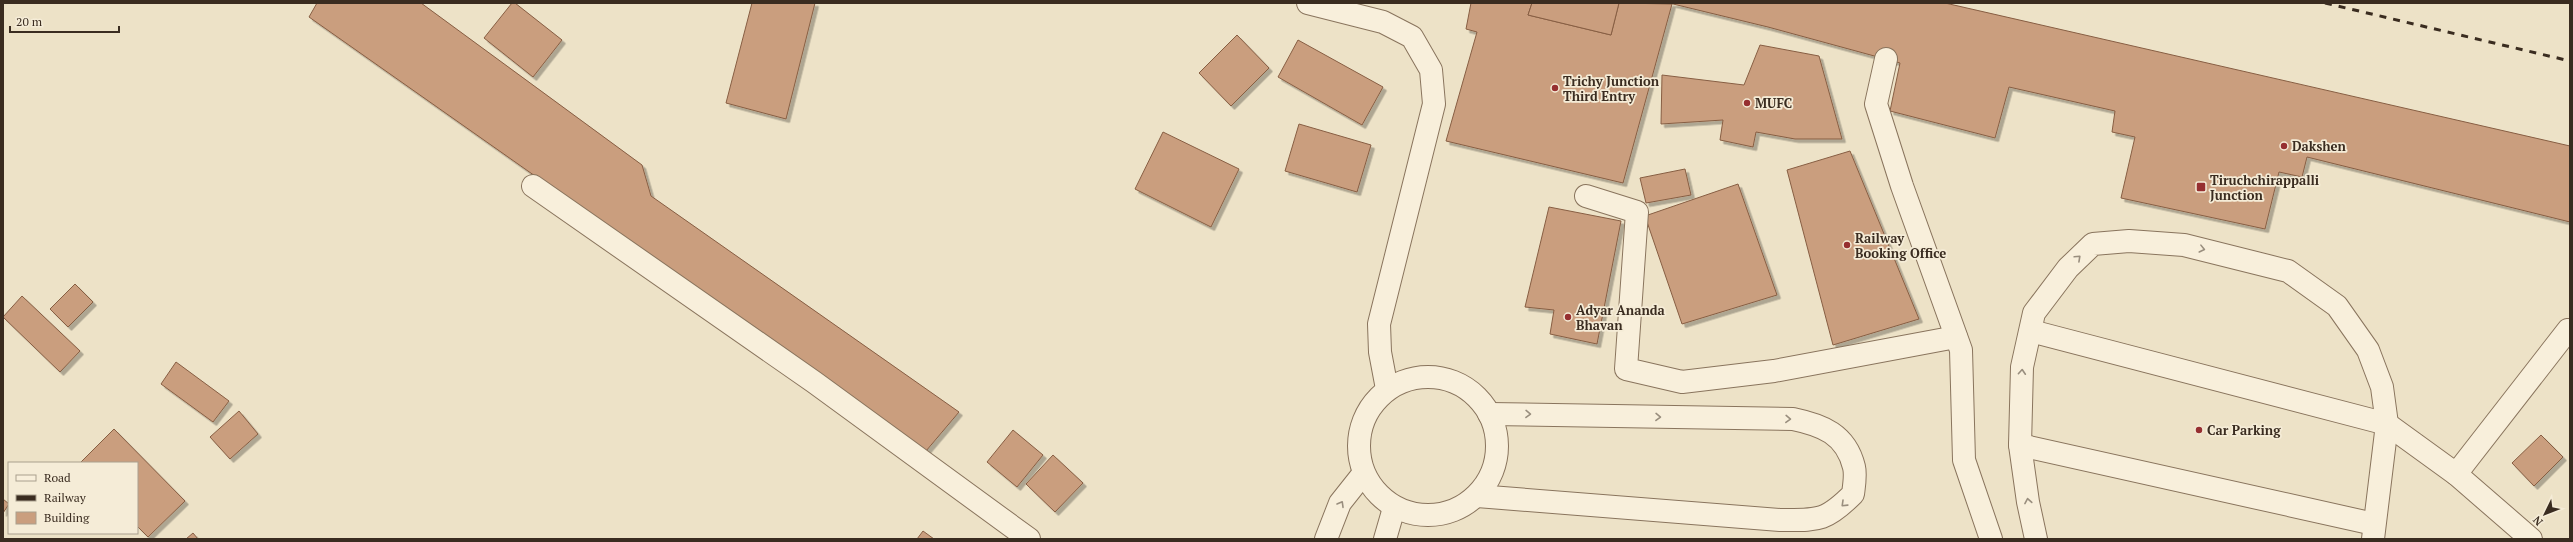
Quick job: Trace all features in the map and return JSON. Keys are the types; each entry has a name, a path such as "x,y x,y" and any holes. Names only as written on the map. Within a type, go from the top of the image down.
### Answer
{"street":[{"path":"1308,3 1383,22 1412,37 1430,70 1434,104 1379,324 1380,352 1387,389"},
{"path":"1886,59 1876,104 1902,186 1962,357 1964,460 1991,539"},
{"path":"533,186 814,382 1029,539"},
{"path":"1586,196 1637,212 1626,368 1682,382 1774,371 1956,337"},
{"path":"2020,445 2374,531 2387,424 2382,387 2364,344 2338,306 2288,271 2184,245 2129,241 2093,244 2068,268 2034,313 2022,367 2020,445 2028,502 2036,539"},
{"path":"2031,330 2387,424 2456,474 2531,539"},
{"path":"2456,474 2568,330"},
{"path":"1432,377 1456,383 1476,396 1489,414 1496,434 1496,457 1490,478 1477,496 1459,509 1437,515 1416,514 1394,508 1377,494 1363,474 1358,451 1360,427 1370,405 1387,389 1409,379 1432,377"},
{"path":"1477,496 1780,520 1812,520 1834,513 1853,494 1854,467 1841,439 1817,424 1793,419 1489,414"},
{"path":"1326,539 1340,503 1363,474"},
{"path":"1385,539 1394,508"}],"building":[{"path":"317,3 421,3 642,165 651,196 959,412 926,451 309,17"},
{"path":"512,3 515,3 562,40 533,77 484,38"},
{"path":"752,3 815,3 786,119 726,103"},
{"name":"Trichy Junction Third Entry","path":"1471,3 1532,3 1528,15 1611,35 1619,3 1672,4 1623,183 1446,141 1477,32 1466,29"},
{"path":"1532,3 1619,3 1611,35 1528,15"},
{"path":"1669,3 1945,3 2570,146 2570,222 2307,157 2302,177 2279,172 2265,229 2121,198 2135,137 2112,132 2115,111 2009,87 1995,138 1890,111 1900,63 1768,27"},
{"path":"1237,35 1269,68 1231,106 1199,73"},
{"path":"1298,40 1383,87 1362,125 1278,77"},
{"name":"MUFC","path":"1760,45 1819,56 1842,139 1795,139 1756,132 1753,147 1720,140 1723,120 1661,124 1662,75 1744,85"},
{"path":"1299,124 1371,145 1357,192 1285,171"},
{"path":"1163,132 1239,169 1211,227 1135,189"},
{"name":"Railway Booking Office","path":"1850,151 1919,319 1833,345 1787,170"},
{"path":"1685,169 1691,195 1646,203 1640,178"},
{"path":"1738,184 1777,295 1682,324 1645,216"},
{"path":"1549,207 1621,221 1597,344 1550,334 1554,310 1525,307"},
{"path":"75,284 93,302 68,327 50,309"},
{"path":"22,296 80,351 60,372 3,317"},
{"path":"176,362 229,401 213,422 161,384"},
{"path":"239,411 258,434 230,459 210,437"},
{"path":"114,429 185,501 148,537 138,527 138,462 81,462"},
{"path":"1013,430 1043,455 1017,487 987,462"},
{"path":"2541,435 2563,457 2534,486 2512,463"},
{"path":"1053,455 1083,483 1055,512 1026,484"},
{"path":"3,499 8,503 8,506 3,513"},
{"path":"923,531 934,539 917,539"},
{"path":"193,533 198,539 186,539"}],"railway":[{"path":"2325,3 2570,61"}],"place":[{"name":"Trichy Junction Third Entry","path":"1555,88"},
{"name":"MUFC","path":"1747,103"},
{"name":"Dakshen","path":"2284,146"},
{"name":"Tiruchchirappalli Junction","path":"2201,187"},
{"name":"Railway Booking Office","path":"1847,245"},
{"name":"Adyar Ananda Bhavan","path":"1568,317"},
{"name":"Car Parking","path":"2199,430"}]}
